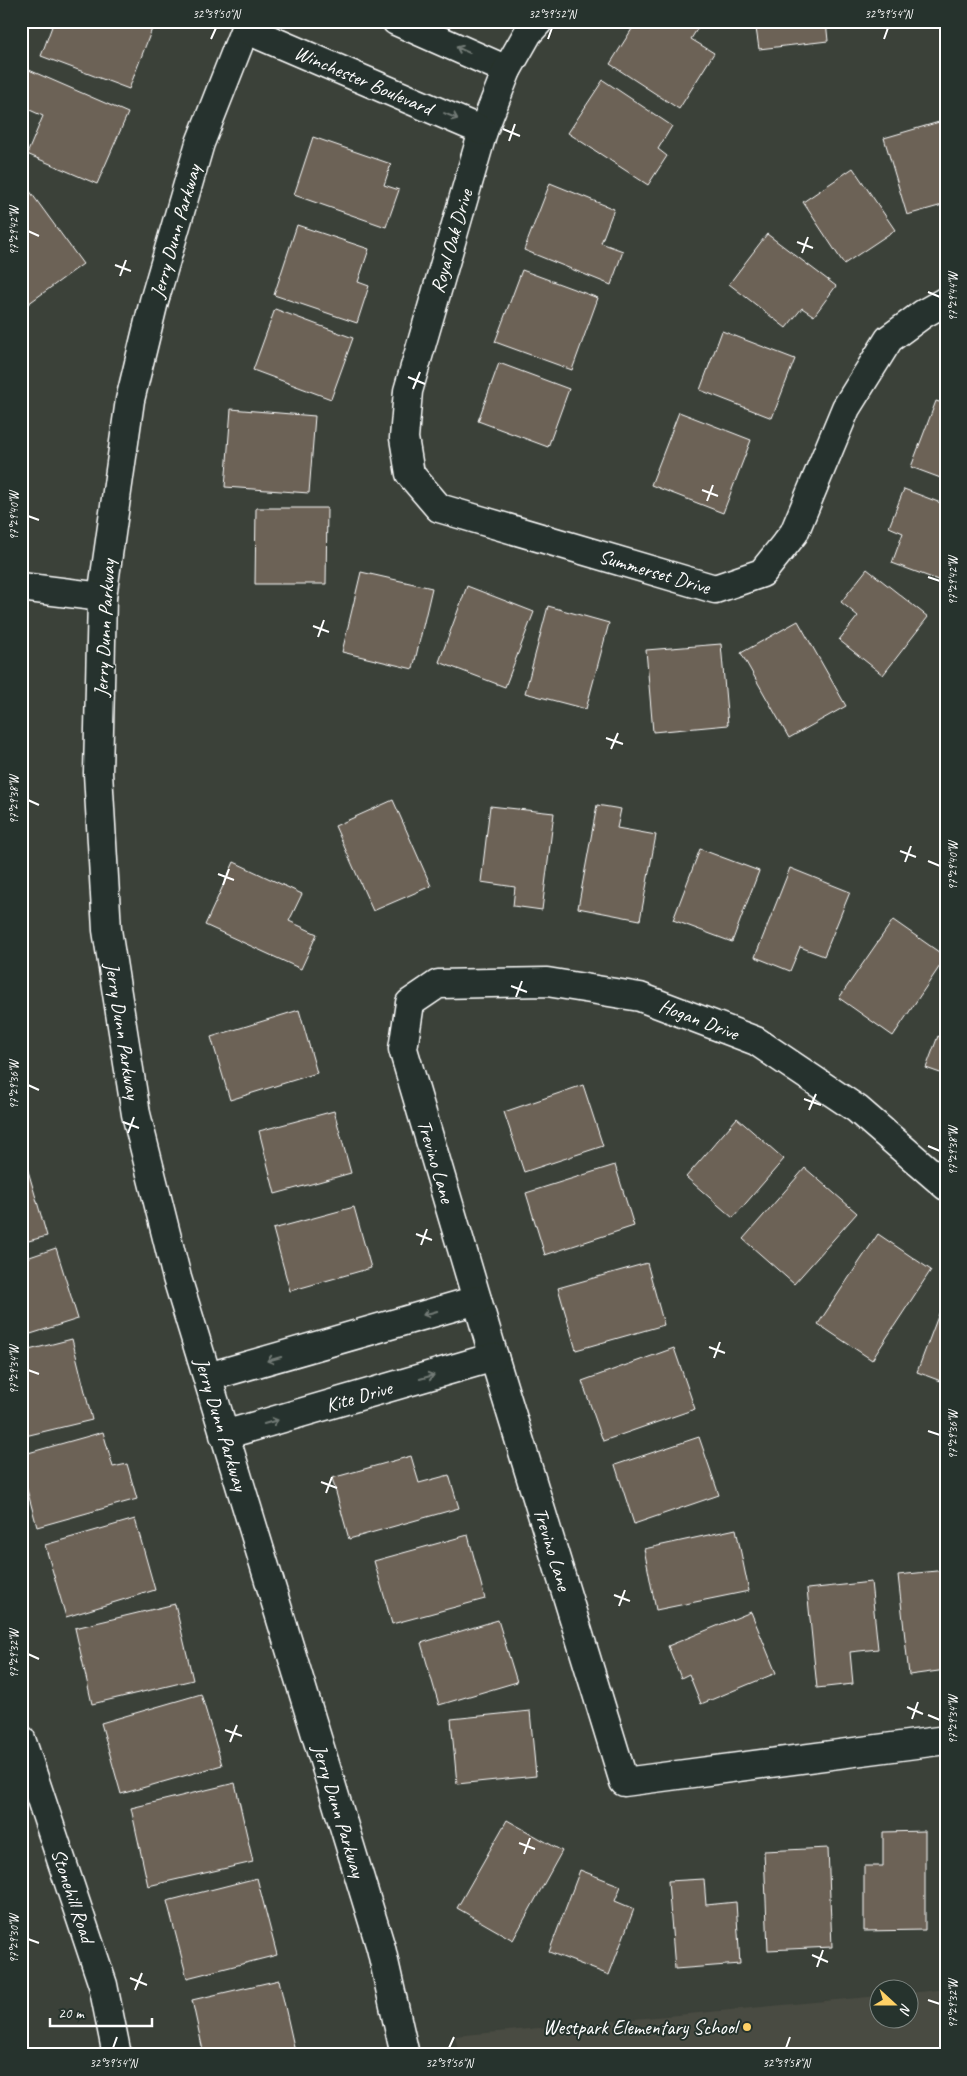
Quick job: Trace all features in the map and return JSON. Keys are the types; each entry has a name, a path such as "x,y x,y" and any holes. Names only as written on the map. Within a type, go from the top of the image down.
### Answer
{"street":[{"path":"396,21 508,70"},
{"name":"Royal Oak Drive","path":"410,474 404,438 408,391 483,131 508,70 528,32 539,21"},
{"name":"Winchester Boulevard","path":"246,25 483,131"},
{"name":"Jerry Dunn Parkway","path":"246,25 200,143 154,301 130,400 102,597 98,773 107,930 136,1114 177,1278 381,1948 405,2055"},
{"name":"Summerset Drive","path":"410,474 439,508 715,589 762,573 794,533 846,408 890,339 923,314 946,301"},
{"path":"21,587 102,597"},
{"name":"Hogan Drive","path":"410,1003 438,984 548,982 640,997 756,1041 857,1109 946,1186"},
{"name":"Trevino Lane","path":"410,1003 403,1049 494,1357 624,1782 946,1740"},
{"path":"208,1377 477,1300"},
{"name":"Kite Drive","path":"224,1435 494,1357"},
{"name":"Stonehill Road","path":"21,1739 103,1985 117,2055"}],"shaded area":[{"name":"Westpark Elementary School","path":"946,1989 946,2055 459,2055 455,2036 870,1997 870,2028 920,2028 920,1992"}],"building":[{"path":"54,21 155,21 129,89 41,56"},
{"path":"637,21 665,21 671,25 674,21 702,21 691,39 714,53 679,109 610,64"},
{"path":"755,21 826,21 828,41 759,49"},
{"path":"29,70 128,113 97,184 27,154 43,116 21,106 21,89"},
{"path":"603,80 672,126 658,149 667,156 648,185 568,133"},
{"path":"946,120 946,204 907,215 884,138"},
{"path":"313,137 391,164 384,185 399,190 386,227 294,195"},
{"path":"853,168 895,230 844,264 803,202"},
{"path":"21,179 83,264 21,309"},
{"path":"550,183 614,209 601,243 623,251 611,285 524,250"},
{"path":"297,225 369,249 358,282 369,286 357,323 274,295"},
{"path":"767,234 836,286 814,316 802,308 786,328 729,284"},
{"path":"522,270 598,298 572,370 495,342"},
{"path":"275,309 353,338 331,399 253,370"},
{"path":"722,331 795,359 772,418 700,390"},
{"path":"499,363 569,389 548,447 478,421"},
{"path":"936,401 946,404 946,480 911,467"},
{"path":"21,409 25,410 21,445"},
{"path":"231,409 315,416 309,493 225,487"},
{"path":"679,412 751,440 723,513 651,485"},
{"path":"904,489 946,505 946,583 892,563 903,533 889,527"},
{"path":"256,508 327,508 326,584 255,584"},
{"path":"867,569 928,617 883,675 839,640 858,616 841,602"},
{"path":"361,572 432,588 413,669 342,652"},
{"path":"467,586 534,612 505,687 439,662"},
{"path":"548,606 609,623 586,709 525,693"},
{"path":"798,621 846,706 789,738 741,653"},
{"path":"721,644 728,725 653,732 646,650"},
{"path":"393,800 431,886 373,911 335,826"},
{"path":"597,805 621,809 617,828 656,835 640,920 578,908"},
{"path":"490,806 554,813 542,910 513,906 515,887 481,882"},
{"path":"700,849 759,871 732,942 673,920"},
{"path":"234,862 302,894 289,921 317,934 301,969 205,925"},
{"path":"790,868 850,892 824,956 800,947 790,971 755,957"},
{"path":"893,920 946,957 893,1036 839,998"},
{"path":"299,1010 317,1073 230,1100 211,1037"},
{"path":"938,1036 946,1039 946,1075 926,1068"},
{"path":"583,1085 603,1146 524,1172 504,1112"},
{"path":"334,1111 351,1173 275,1194 259,1131"},
{"path":"737,1118 784,1159 733,1218 686,1177"},
{"path":"21,1157 24,1157 47,1236 21,1243"},
{"path":"615,1165 634,1226 545,1255 526,1193"},
{"path":"805,1168 857,1213 794,1284 743,1239"},
{"path":"354,1207 371,1268 290,1291 273,1229"},
{"path":"878,1234 931,1270 872,1360 818,1324"},
{"path":"56,1248 78,1319 21,1337 21,1260"},
{"path":"647,1263 664,1325 576,1350 558,1288"},
{"path":"940,1311 946,1313 946,1383 917,1372"},
{"path":"72,1339 92,1420 21,1437 21,1352"},
{"path":"674,1348 695,1409 603,1441 582,1381"},
{"path":"103,1432 113,1467 127,1464 137,1499 37,1527 21,1467 21,1455"},
{"path":"699,1437 719,1495 634,1524 615,1465"},
{"path":"411,1456 419,1483 449,1475 459,1508 349,1539 332,1478"},
{"path":"135,1519 155,1590 66,1617 45,1545"},
{"path":"736,1529 749,1591 656,1610 644,1549"},
{"path":"468,1535 485,1599 392,1624 374,1561"},
{"path":"946,1570 946,1670 909,1675 898,1575"},
{"path":"871,1582 878,1649 850,1652 853,1684 817,1688 807,1589"},
{"path":"175,1604 193,1680 92,1704 75,1628"},
{"path":"751,1612 776,1673 701,1704 689,1674 681,1678 668,1646"},
{"path":"498,1620 517,1682 439,1705 421,1643"},
{"path":"201,1694 222,1765 121,1794 101,1723"},
{"path":"530,1711 536,1776 457,1784 451,1719"},
{"path":"235,1783 253,1862 148,1886 131,1808"},
{"path":"507,1820 562,1851 513,1940 457,1908"},
{"path":"925,1831 925,1930 864,1931 864,1866 883,1866 883,1832"},
{"path":"828,1848 832,1947 768,1950 764,1851"},
{"path":"580,1870 621,1886 615,1901 634,1909 609,1975 549,1952"},
{"path":"257,1878 277,1955 187,1978 167,1901"},
{"path":"704,1879 706,1905 736,1902 740,1964 675,1969 668,1881"},
{"path":"279,1980 295,2051 277,2055 204,2055 192,2000"}],"place":[{"name":"Westpark Elementary School","path":"747,2027"}]}
